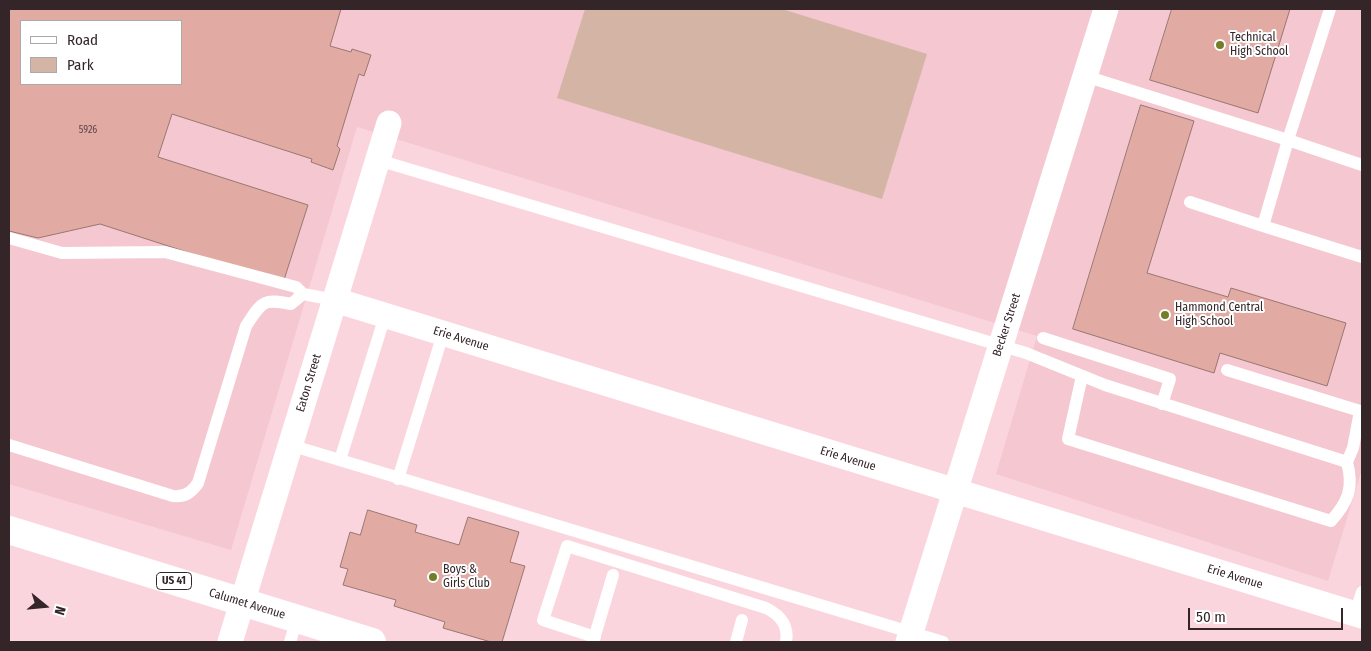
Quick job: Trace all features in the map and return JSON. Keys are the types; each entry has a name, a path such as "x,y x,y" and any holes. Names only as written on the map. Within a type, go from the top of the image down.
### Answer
{"main road":[{"name":"Calumet Avenue","path":"9,530 242,602 294,631 372,642"}],"street":[{"name":"Becker Street","path":"910,637 1106,9"},
{"name":"Eaton Street","path":"230,642 389,123"},
{"name":"Erie Avenue","path":"335,300 955,491 1360,608"}],"lane":[{"path":"1263,226 1330,9"},
{"path":"1085,76 1288,140 1362,166"},
{"path":"378,160 1055,363 1082,376 1162,404 1347,462"},
{"path":"1190,202 1362,257"},
{"path":"9,238 62,253 166,252 296,287 303,294 335,300"},
{"path":"9,445 173,496 183,497 192,492 198,483 246,326 259,306 271,300 291,304 303,294"},
{"path":"340,460 385,316"},
{"path":"398,478 444,334"},
{"path":"1043,338 1170,379 1162,404"},
{"path":"1082,376 1068,439 1331,521 1343,507 1352,481 1347,462 1360,426 1360,411 1227,370"},
{"path":"290,445 910,637 944,642"},
{"path":"613,575 594,640 543,620 567,546 766,608 779,615 788,633 786,642"},
{"path":"736,642 742,620"}],"shaded area":[{"name":"Hammond Central High School","path":"9,9 1362,9 1362,469 1328,581 996,474 1037,336 357,127 231,550 9,484"}],"green space":[{"path":"585,9 782,9 927,54 882,199 557,98"}],"building":[{"path":"9,9 341,9 330,46 351,52 352,49 371,55 364,76 359,74 337,146 340,149 333,170 311,162 312,159 172,114 158,157 308,205 283,283 100,224 38,238 9,231"},
{"name":"Technical High School","path":"1172,9 1290,9 1258,113 1150,80"},
{"path":"1141,105 1194,121 1147,273 1228,297 1231,288 1346,323 1327,386 1220,353 1214,373 1073,329"},
{"name":"Boys & Girls Club","path":"368,510 417,525 415,532 459,545 468,517 519,532 510,562 525,566 502,642 491,642 443,628 445,622 394,606 396,600 343,585 348,569 340,567 350,532 360,535"}],"place":[{"name":"Technical High School","path":"1220,45"},
{"name":"Hammond Central High School","path":"1165,315"},
{"name":"Boys & Girls Club","path":"433,577"}]}
